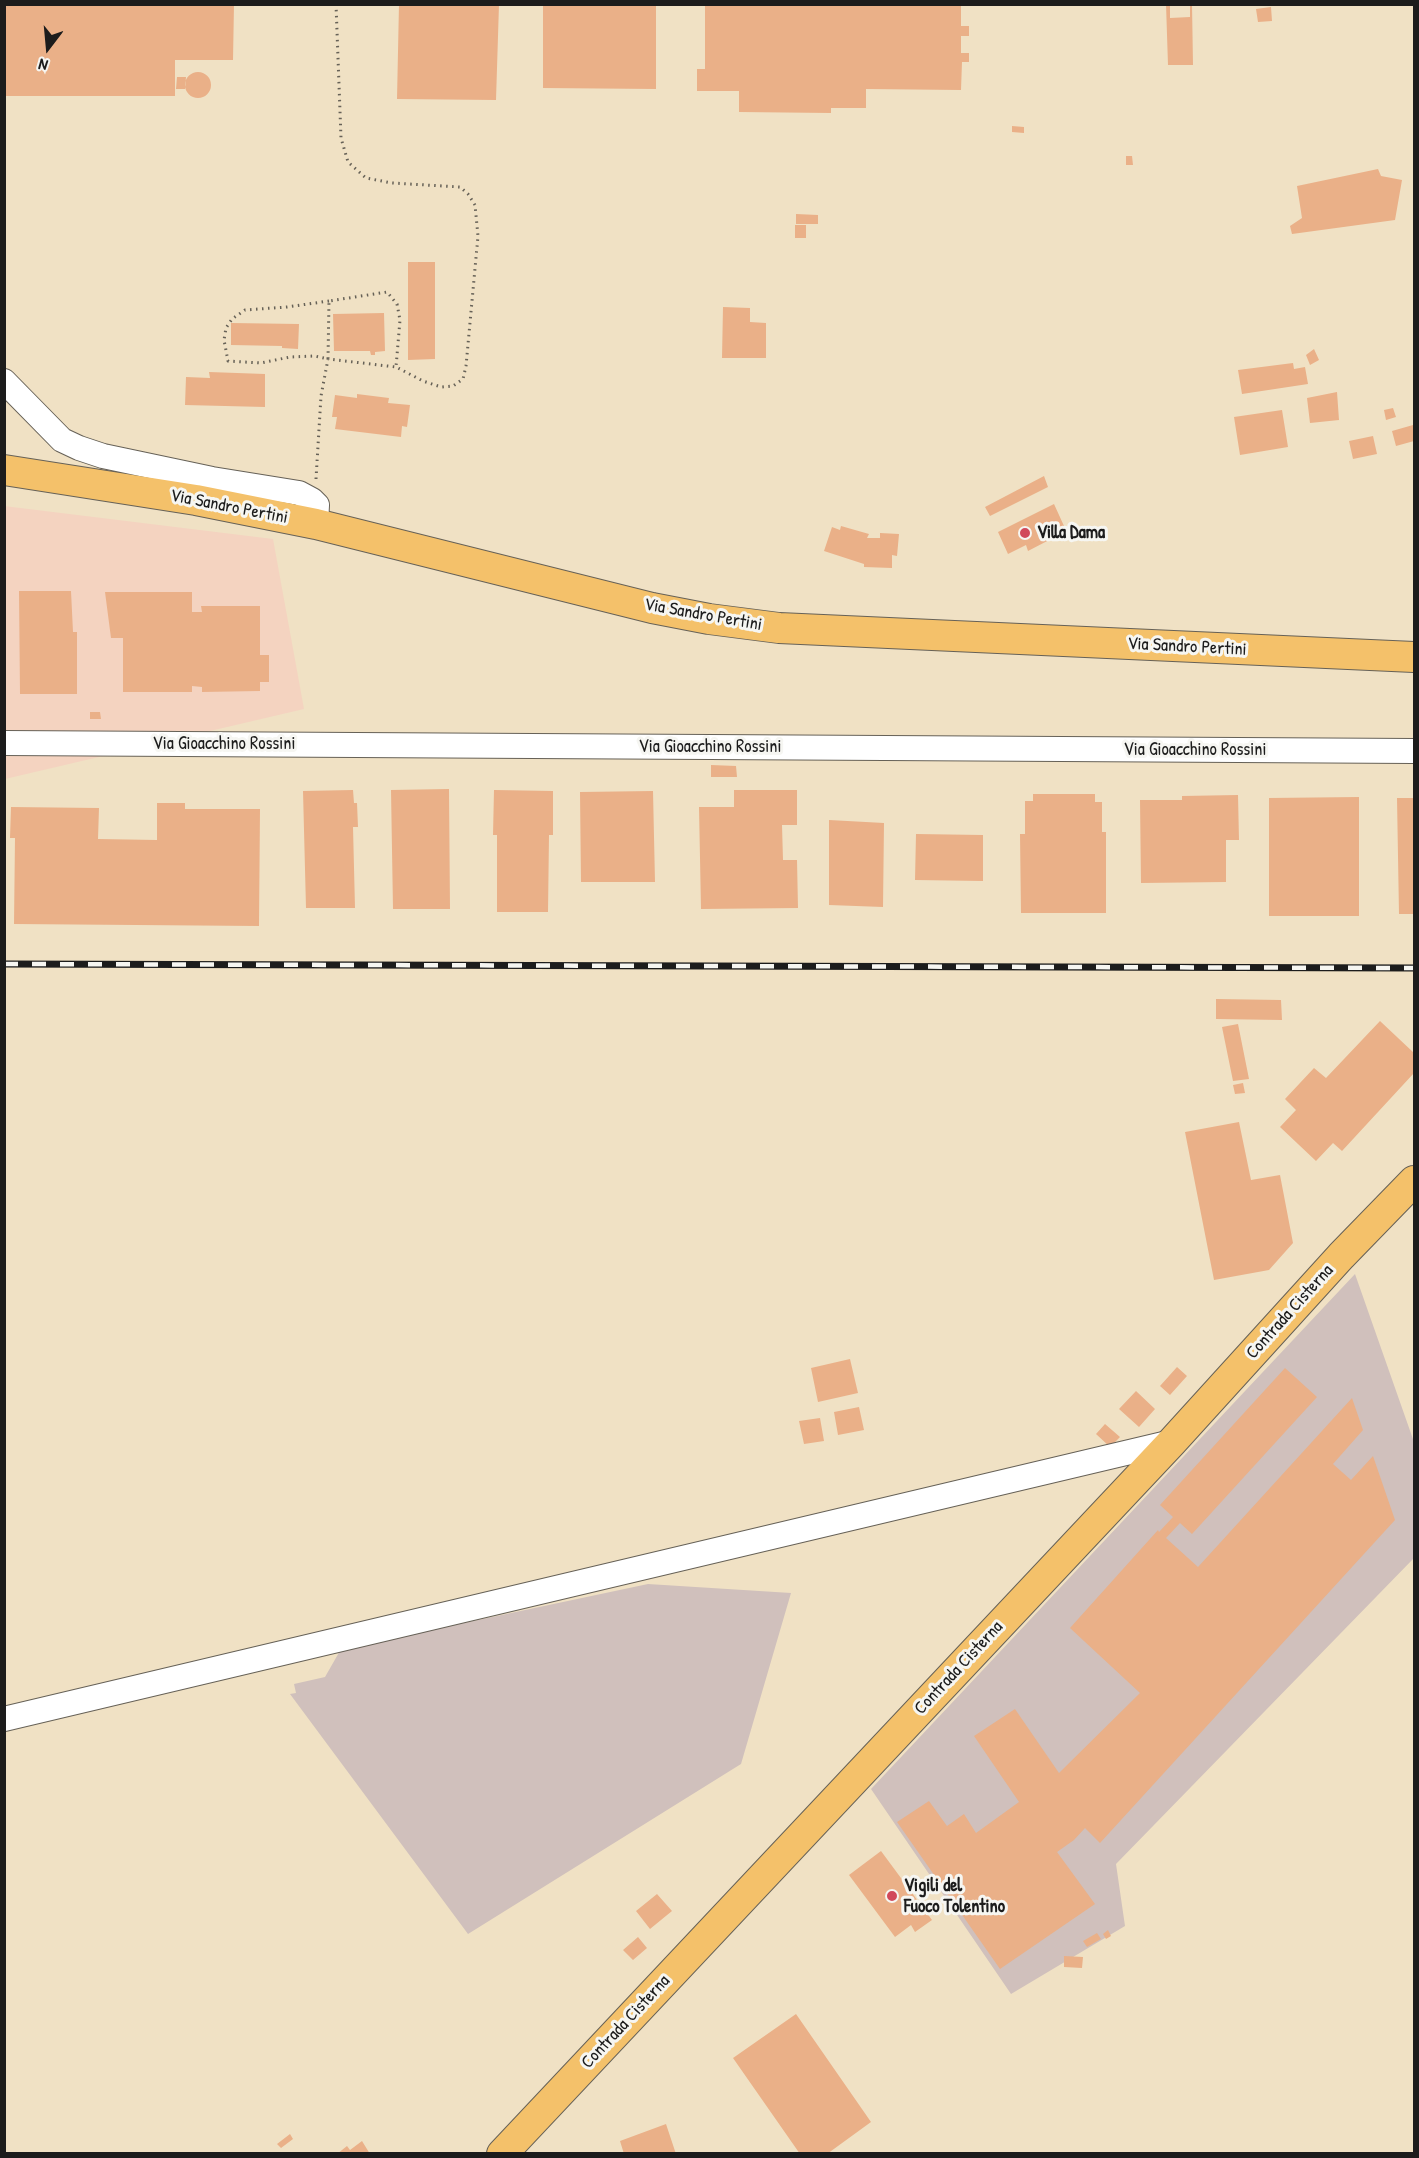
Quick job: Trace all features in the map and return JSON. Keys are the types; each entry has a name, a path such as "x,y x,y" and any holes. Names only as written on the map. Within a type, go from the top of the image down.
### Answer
{"main road":[{"name":"Via Sandro Pertini","path":"4,470 196,500 314,512 652,608 709,619 779,628 1414,657"},
{"name":"Contrada Cisterna","path":"502,2154 1172,1442 1341,1256 1414,1181"}],"street":[{"path":"4,381 63,440 79,448 103,456 299,493 314,512"},
{"name":"Via Gioacchino Rossini","path":"4,743 1414,751"},
{"path":"4,1719 1172,1442"}],"path":[{"path":"336,4 341,138 348,162 366,178 392,183 460,187 475,205 478,236 463,379 453,386 441,387 423,381 396,367 315,356 290,357 261,363 228,361 224,340 226,328 232,319 245,310 287,307 387,292 397,304 400,320 396,367"},
{"path":"314,512 321,396 328,359 329,301"}],"shaded area":[{"path":"4,506 273,539 304,709 5,779"},
{"path":"1355,1274 1414,1442 1414,1558 1116,1864 1125,1926 1011,1994 871,1789"},
{"path":"648,1584 791,1593 741,1764 468,1934 290,1694 296,1693 294,1684 325,1677 341,1649"}],"building":[{"path":"6,4 234,4 233,60 175,60 175,96 6,96"},
{"path":"399,4 499,4 496,100 397,99"},
{"path":"543,4 656,4 656,89 543,88"},
{"path":"705,4 961,4 961,26 969,26 969,36 961,36 961,53 969,53 969,62 962,62 961,90 866,89 866,108 831,108 831,113 739,112 739,91 697,91 697,69 705,69"},
{"path":"1166,4 1170,4 1170,18 1190,17 1190,4 1192,4 1193,65 1168,65"},
{"path":"1271,7 1272,21 1258,22 1256,9"},
{"path":"198,72 207,76 211,85 207,94 198,98 189,94 185,85 189,76"},
{"path":"177,77 186,77 185,89 176,89"},
{"path":"1012,126 1024,127 1024,133 1012,132"},
{"path":"1126,156 1132,156 1133,165 1126,165"},
{"path":"1378,169 1381,176 1402,180 1395,220 1292,234 1290,226 1302,218 1297,186"},
{"path":"796,214 818,215 818,224 796,224"},
{"path":"795,225 806,225 806,238 795,238"},
{"path":"408,262 435,262 435,359 408,360"},
{"path":"723,307 750,308 750,322 766,323 766,358 722,358"},
{"path":"384,313 385,351 371,355 370,351 334,351 333,314"},
{"path":"231,323 299,324 298,349 282,348 282,346 231,345"},
{"path":"1314,349 1319,360 1310,365 1306,355"},
{"path":"1293,363 1294,369 1305,367 1308,384 1242,394 1238,370"},
{"path":"209,372 265,374 265,407 185,405 186,377 210,378"},
{"path":"1337,392 1339,420 1310,423 1307,398"},
{"path":"357,394 389,398 388,403 410,405 407,427 402,426 401,437 335,429 337,417 332,417 335,395 357,398"},
{"path":"1393,408 1396,417 1386,420 1384,410"},
{"path":"1282,410 1288,447 1240,455 1234,417"},
{"path":"1413,425 1414,441 1396,446 1392,431"},
{"path":"1373,436 1377,454 1353,459 1349,441"},
{"path":"1044,476 1048,487 990,516 985,507"},
{"path":"1054,504 1064,526 1051,533 1053,538 1028,551 1026,545 1008,554 998,532"},
{"path":"841,526 869,534 867,538 880,538 880,533 899,534 897,556 892,555 892,568 864,567 864,564 824,551 832,527 840,530"},
{"path":"19,591 71,591 73,632 77,632 77,694 20,694"},
{"path":"105,592 192,592 192,612 202,612 201,606 260,606 260,655 269,655 269,682 260,682 260,691 202,692 202,687 192,686 192,692 123,692 123,638 111,638"},
{"path":"90,712 100,712 101,719 90,719"},
{"path":"711,765 736,766 737,777 711,777"},
{"path":"449,789 450,909 393,909 391,790"},
{"path":"353,790 354,803 357,803 358,827 353,827 355,908 306,908 303,791"},
{"path":"494,790 553,791 553,835 549,835 548,912 497,912 497,835 493,835"},
{"path":"734,790 797,790 797,825 782,825 783,860 797,860 798,908 701,909 699,807 734,807"},
{"path":"653,791 655,882 581,882 580,792"},
{"path":"1033,794 1095,794 1095,802 1102,802 1102,832 1106,832 1106,913 1021,913 1020,834 1025,834 1025,801 1033,801"},
{"path":"1238,795 1239,840 1226,840 1226,882 1141,883 1140,800 1182,800 1182,796"},
{"path":"1359,797 1359,916 1269,916 1269,798"},
{"path":"1397,798 1414,798 1414,914 1399,914"},
{"path":"157,803 185,803 185,809 260,809 259,926 14,924 15,838 10,838 11,807 99,808 98,839 157,840"},
{"path":"829,820 884,823 883,907 829,905"},
{"path":"916,834 983,835 983,881 915,880"},
{"path":"1216,999 1281,1000 1282,1020 1216,1019"},
{"path":"1380,1021 1414,1053 1414,1073 1342,1151 1333,1143 1316,1161 1280,1127 1296,1110 1285,1099 1314,1068 1326,1078"},
{"path":"1238,1024 1249,1079 1233,1081 1222,1027"},
{"path":"1243,1083 1245,1093 1235,1094 1233,1085"},
{"path":"1239,1122 1251,1180 1280,1175 1293,1243 1269,1270 1214,1280 1185,1132"},
{"path":"850,1359 858,1393 818,1402 811,1368"},
{"path":"1177,1367 1187,1376 1170,1395 1160,1386"},
{"path":"1285,1368 1317,1397 1192,1534 1180,1523 1166,1538 1198,1567 1352,1398 1363,1430 1333,1464 1351,1480 1373,1456 1395,1520 1100,1843 1085,1828 1074,1840 1057,1852 1095,1904 1000,1969 897,1822 929,1801 947,1826 964,1814 976,1833 1019,1802 974,1736 1015,1709 1059,1773 1140,1693 1070,1628 1158,1530 1159,1532 1173,1517 1160,1505"},
{"path":"1136,1391 1155,1409 1139,1427 1119,1409"},
{"path":"859,1407 864,1430 838,1435 834,1412"},
{"path":"820,1418 824,1441 804,1444 799,1421"},
{"path":"1105,1424 1120,1437 1110,1447 1096,1434"},
{"path":"881,1851 932,1920 915,1932 911,1925 895,1937 849,1875"},
{"path":"657,1894 672,1911 650,1929 636,1911"},
{"path":"1108,1930 1111,1936 1106,1939 1103,1934"},
{"path":"1097,1933 1101,1939 1087,1947 1083,1941"},
{"path":"638,1937 647,1948 633,1960 623,1950"},
{"path":"1064,1956 1083,1957 1082,1968 1064,1967"},
{"path":"796,2014 871,2122 827,2154 800,2154 733,2058"},
{"path":"666,2124 676,2154 624,2154 620,2141"},
{"path":"290,2134 293,2139 281,2148 277,2144"},
{"path":"362,2141 370,2154 337,2154 347,2146 350,2150"}],"railway":[{"path":"4,964 1414,968"}],"place":[{"name":"Villa Dama","path":"1025,533"},
{"name":"Vigili del Fuoco Tolentino","path":"892,1896"}]}
